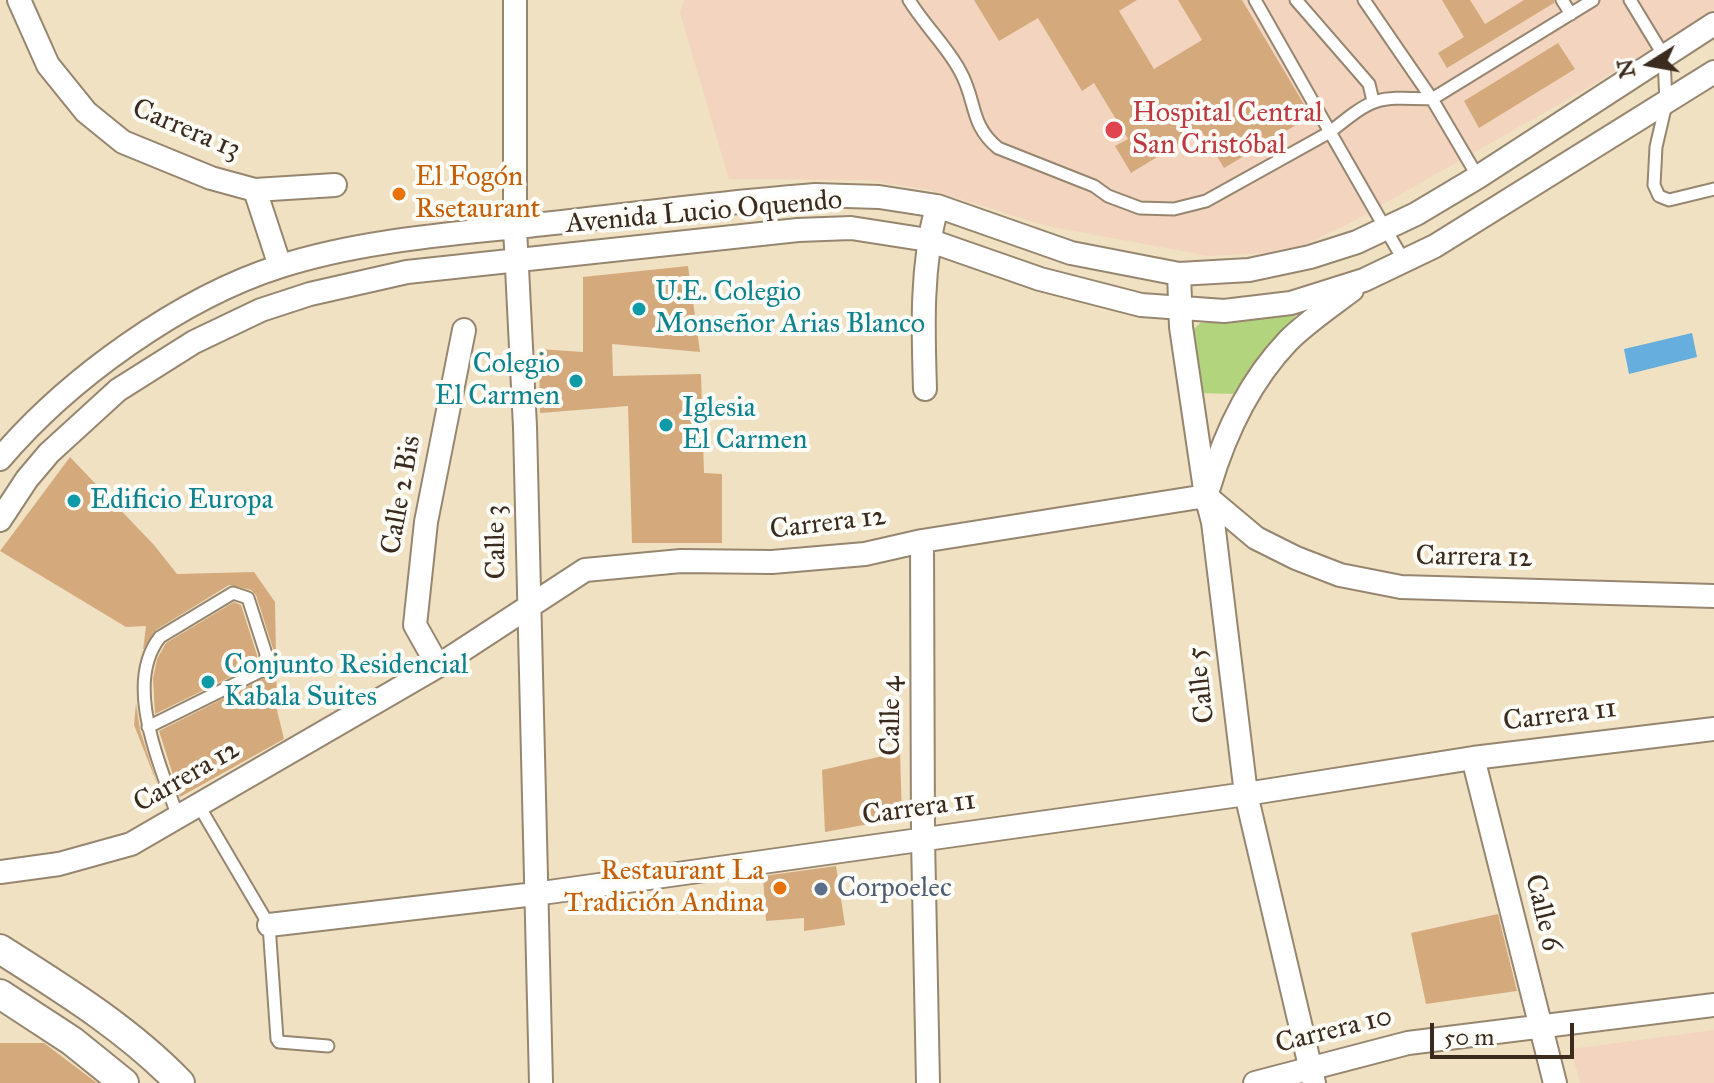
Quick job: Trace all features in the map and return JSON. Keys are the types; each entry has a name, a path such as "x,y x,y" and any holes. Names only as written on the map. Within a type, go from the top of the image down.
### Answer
{"street":[{"name":"Carrera 13","path":"19,0 48,65 86,112 123,142 211,178 255,190 335,185"},
{"name":"Calle 3","path":"515,0 515,228 525,427 541,1083"},
{"name":"Avenida Lucio Oquendo","path":"0,459 59,400 141,336 183,310 280,266 400,240 815,195 879,197 937,206 1071,253 1179,274 1249,270 1310,257 1385,229 1478,177 1714,24"},
{"name":"Avenida Lucio Oquendo","path":"0,520 27,479 68,434 118,390 194,342 261,310 310,294 407,272 798,230 851,228 928,240 1040,279 1141,305 1224,311 1291,303 1364,280 1435,246 1714,72"},
{"path":"1478,177 1497,207"},
{"name":"Carrera 13","path":"255,190 280,266"},
{"path":"925,389 923,339 928,240 937,206"},
{"name":"Calle 5","path":"1179,274 1180,310 1191,396 1206,496 1213,522 1246,794 1312,1075"},
{"path":"1206,496 1219,453 1238,409 1257,379 1290,339 1364,280"},
{"name":"Calle 2 Bis","path":"438,666 415,625 426,522 464,330"},
{"path":"141,336 150,357 161,363"},
{"path":"1191,396 1199,415 1213,424 1228,420 1238,409"},
{"name":"Carrera 12","path":"0,872 90,857 131,844 438,666 585,570 681,561 772,562 865,554 922,541 1206,496 1256,538 1340,575 1401,587 1714,596"},
{"name":"Calle 4","path":"922,541 928,1083"},
{"name":"Carrera 11","path":"269,925 535,894 1246,794 1473,758 1714,729"},
{"name":"Calle 6","path":"1473,758 1555,1083"},
{"path":"0,949 93,1010 160,1062 180,1083"},
{"path":"0,994 72,1041 124,1083"},
{"name":"Carrera 10","path":"1255,1083 1312,1075 1408,1043 1714,1005"}],"lane":[{"path":"909,0 960,70 978,125 987,139 998,148 1094,186 1124,203 1157,210 1198,204 1330,132 1373,101 1389,96 1432,99 1593,0"},
{"path":"1255,0 1404,261"},
{"path":"1296,0 1369,84 1373,101"},
{"path":"1364,0 1432,99 1478,177"},
{"path":"1562,0 1571,14"},
{"path":"1630,0 1664,56 1666,104 1656,147 1654,185 1659,196 1669,200 1714,189"},
{"path":"148,727 265,669 266,654 248,598 233,593 160,637 152,648 143,690 148,727 179,818"},
{"path":"199,806 269,925 277,1039 279,1042 328,1046"}],"shaded area":[{"name":"Hospital Central San Cristóbal","path":"684,0 1714,0 1714,9 1598,82 1350,223 1304,245 1263,253 1209,256 1047,226 934,191 868,180 729,179 680,13"},
{"path":"1714,1030 1714,1083 1580,1083 1571,1049"}],"green space":[{"path":"1296,315 1237,394 1197,393 1192,331 1200,323"}],"water":[{"path":"1692,333 1697,357 1629,374 1624,349"}],"building":[{"path":"974,0 1137,0 1119,11 1154,69 1202,40 1178,0 1242,0 1311,116 1224,168 1201,130 1131,173 1115,146 1128,139 1094,83 1082,91 1038,18 999,41"},
{"path":"1442,0 1470,0 1485,24 1524,0 1554,0 1554,3 1447,68 1438,53 1464,37"},
{"path":"1558,43 1575,69 1479,128 1464,101"},
{"path":"688,266 700,352 612,344 613,376 701,374 704,473 722,474 722,543 632,543 628,406 540,413 539,349 583,352 583,277"},
{"path":"70,457 154,545 177,574 254,572 275,602 277,710 284,739 180,797 159,731 272,674 274,652 256,595 251,590 229,585 156,630 143,650 146,626 126,627 0,551"},
{"path":"234,602 241,605 257,664 155,714 153,679 157,659 166,643"},
{"path":"136,703 140,730 158,786 134,725"},
{"path":"900,752 902,818 825,832 822,770"},
{"path":"836,866 845,925 804,931 804,918 766,921 763,876"},
{"path":"1498,914 1517,991 1426,1004 1411,933"},
{"path":"0,1043 44,1043 97,1083 0,1083"}],"place":[{"name":"Hospital Central San Cristóbal","path":"1114,130"},
{"name":"El Fogón Rsetaurant","path":"399,194"},
{"name":"U.E. Colegio Monseñor Arias Blanco","path":"639,309"},
{"name":"Colegio El Carmen","path":"576,381"},
{"name":"Iglesia El Carmen","path":"666,425"},
{"name":"Edificio Europa","path":"74,501"},
{"name":"Conjunto Residencial Kabala Suites","path":"208,682"},
{"name":"Restaurant La Tradición Andina","path":"780,888"},
{"name":"Corpoelec","path":"821,889"}]}
